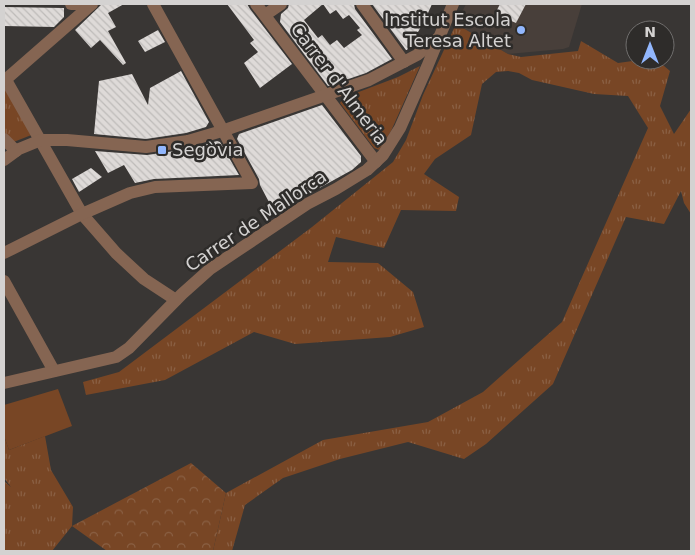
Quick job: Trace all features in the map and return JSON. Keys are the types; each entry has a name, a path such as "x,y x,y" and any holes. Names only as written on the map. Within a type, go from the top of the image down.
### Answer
{"street":[{"path":"71,4 92,4"},
{"path":"92,4 5,80 82,214 116,253 144,280 176,300"},
{"path":"4,253 82,214 130,193 155,187 252,183 153,4"},
{"name":"Carrer d'Almeria","path":"256,4 376,162"},
{"path":"265,15 281,4"},
{"path":"362,4 404,62"},
{"name":"Carrer de Mallorca","path":"4,383 116,357 129,348 176,300 210,269 307,204 336,189 376,162 400,128 453,4"},
{"path":"4,160 16,151 41,140 67,140 146,147 188,141 327,96 369,80 417,55 438,37"},
{"path":"4,139 16,151"},
{"path":"4,282 54,372"}],"shaded area":[{"name":"Institut Escola Teresa Altet","path":"466,4 582,4 569,47 508,54 456,24"}],"green space":[{"path":"456,24 508,54 521,57 578,51 581,41 618,63 625,62 625,70 669,70 660,106 674,134 691,109 691,214 684,203 681,191 664,224 626,217 553,384 486,444 464,459 408,442 340,459 283,478 245,505 232,551 213,551 226,493 323,440 428,422 483,392 562,322 648,128 628,96 594,94 532,80 519,73 508,71 496,72 482,84 471,135 435,159 424,174 459,197 456,211 401,210 384,248 336,237 328,262 378,263 413,292 424,327 390,337 295,344 254,332 165,380 86,395 83,382 119,372 312,227 393,162 406,140 423,95"},
{"path":"420,66 391,131 379,150 374,148 340,103 343,98 398,77"},
{"path":"4,88 14,88 39,132 11,143 4,134"},
{"path":"58,389 72,426 9,450 4,436 4,405"},
{"path":"4,436 9,450 45,436 51,470 73,507 72,526 52,551 4,551 4,481 11,487 4,478"},
{"path":"191,463 226,493 213,551 107,551 72,526"}],"building":[{"path":"102,4 124,4 108,13 116,27 108,31 126,63 123,65 100,40 91,48 75,30"},
{"path":"227,4 247,4 292,64 260,88 244,63 258,52 250,43 254,40"},
{"path":"289,4 323,4 354,4 355,9 392,59 366,73 328,86 280,22 281,14 288,8","holes":["323,4 330,14 336,10 343,19 349,15 360,28 357,30 362,35 344,48 337,40 330,45 322,35 318,38 304,20"]},
{"path":"372,4 432,4 424,22 406,50"},
{"path":"500,4 526,4 516,23 495,14"},
{"path":"4,7 64,8 64,17 54,27 4,26"},
{"path":"158,30 165,42 145,52 138,41"},
{"path":"181,71 209,122 206,127 186,133 146,139 94,134 99,81 132,74 148,105 150,88"},
{"path":"322,105 361,156 361,162 352,170 283,210 271,206 260,185 259,179 237,139 239,134"},
{"path":"217,141 220,142 239,175 154,179 135,183 124,165 108,173 95,151 147,155 189,149"},
{"path":"91,168 102,177 79,192 72,179"}],"place":[{"name":"Institut Escola Teresa Altet","path":"521,30"},
{"name":"Segòvia","path":"162,150"}]}
